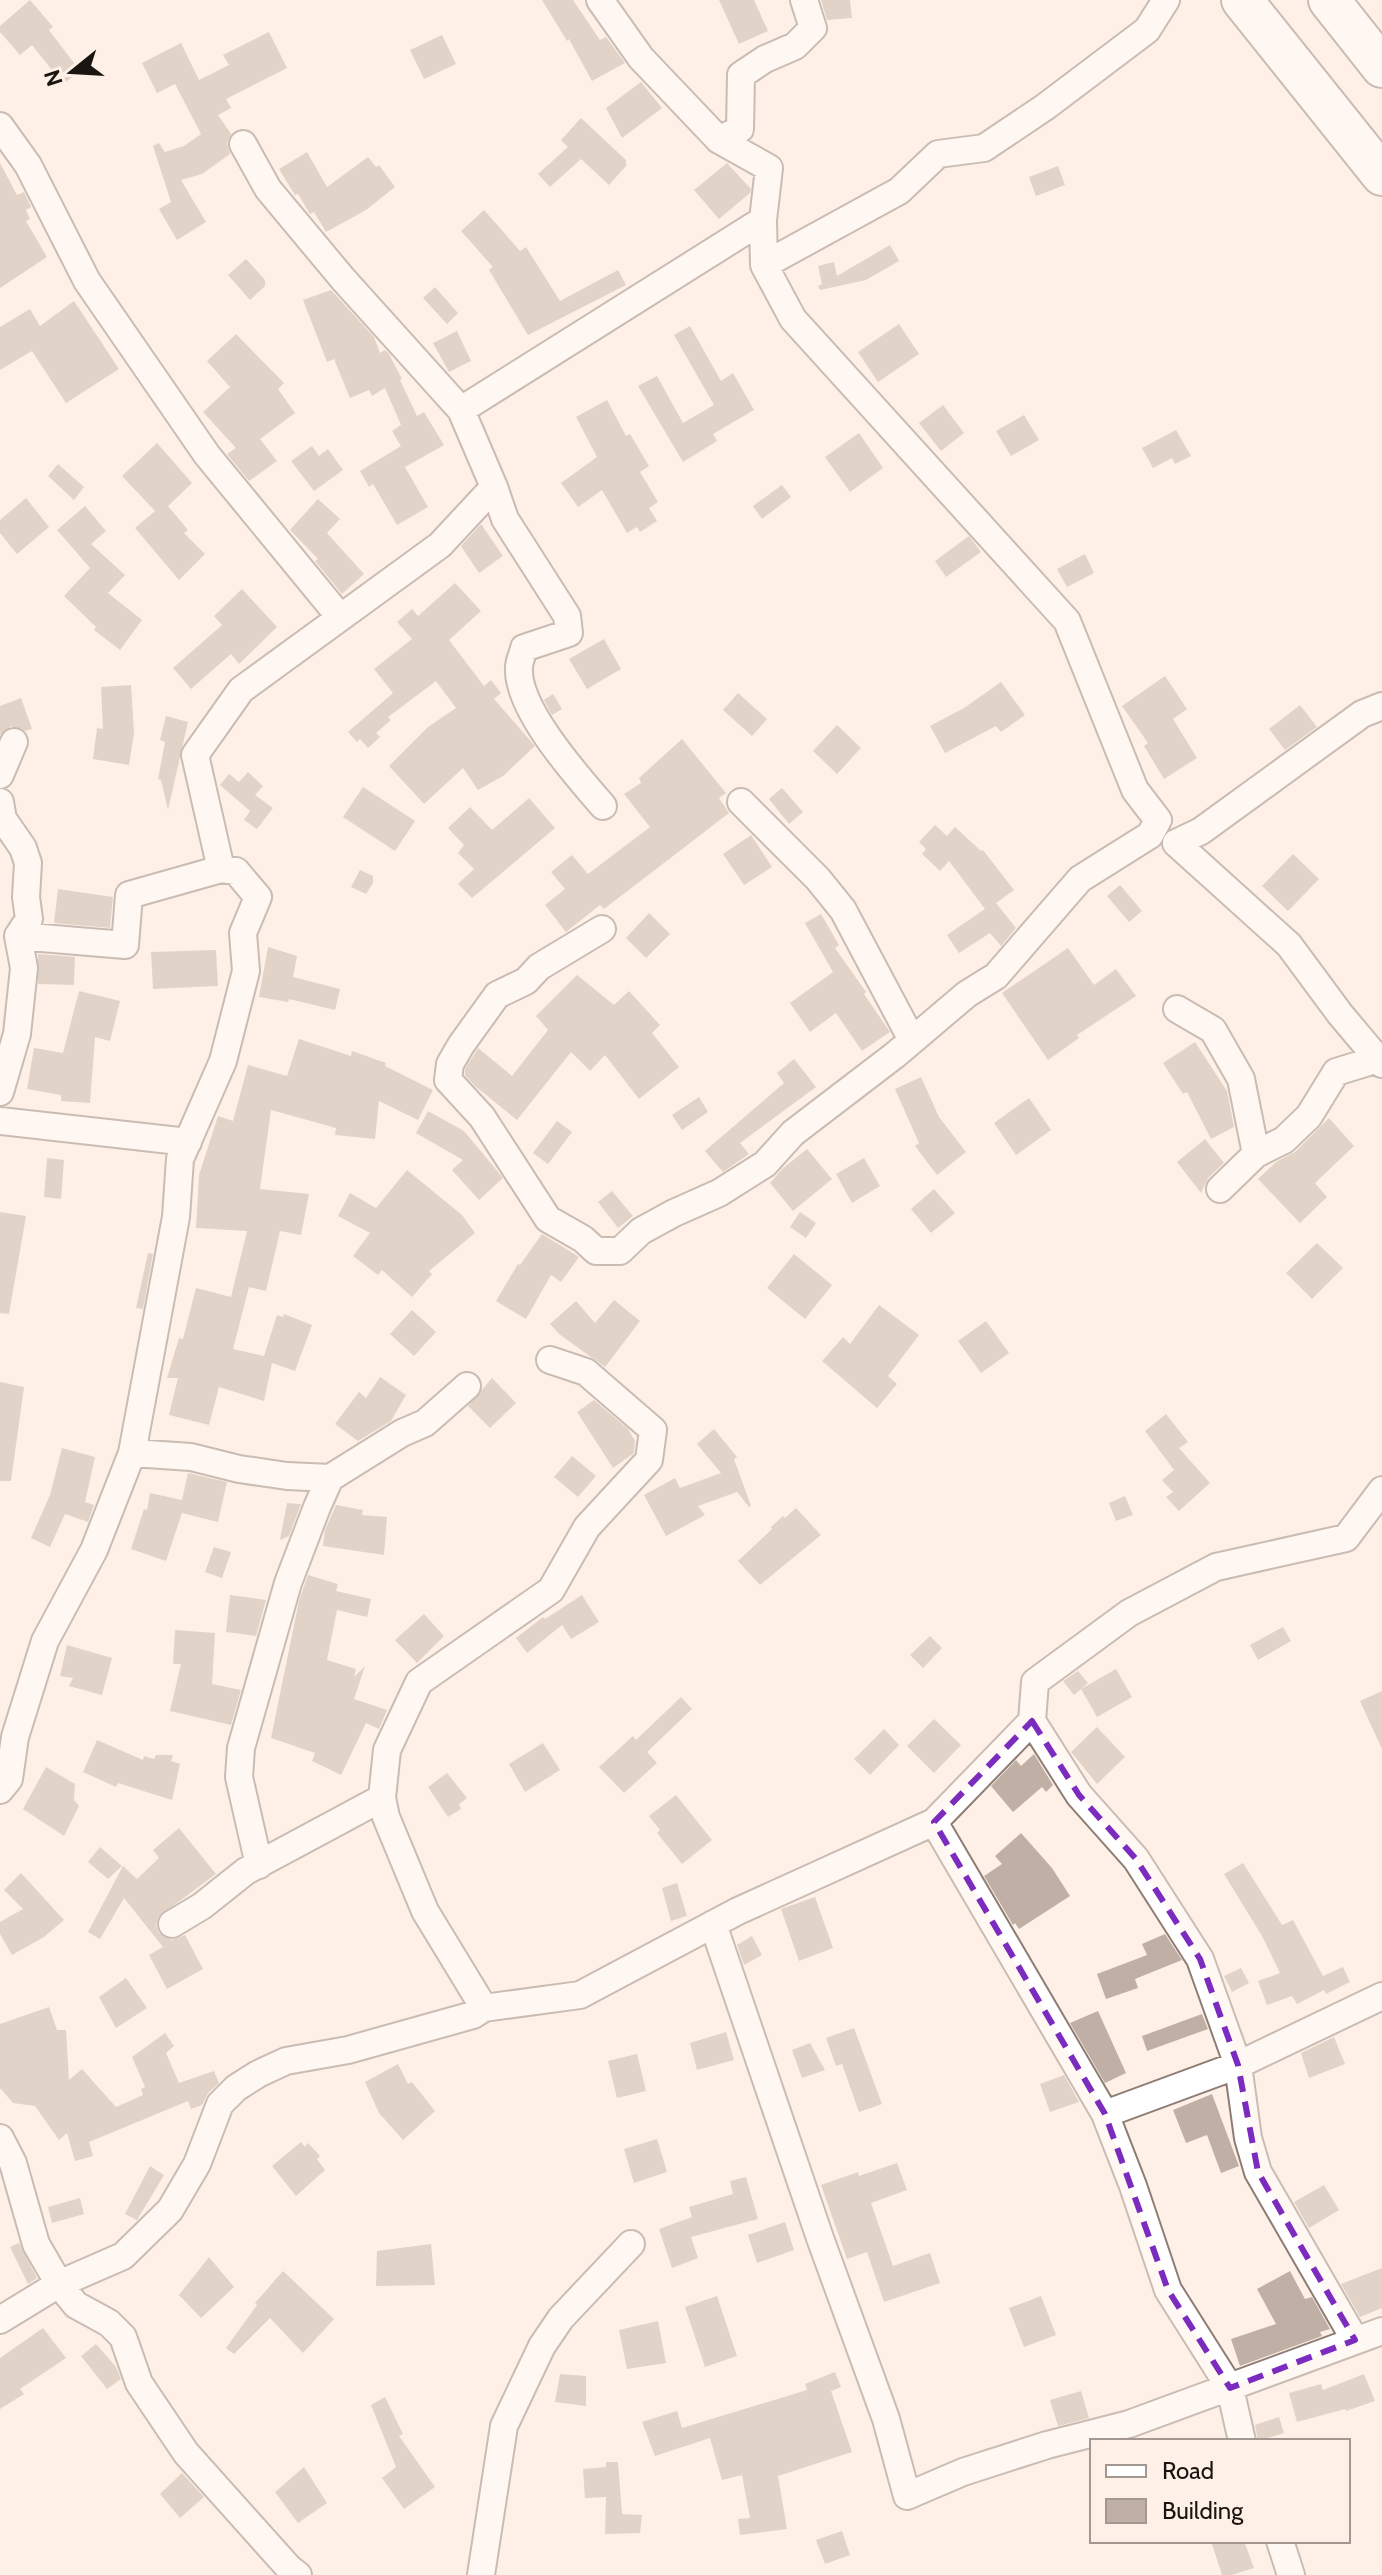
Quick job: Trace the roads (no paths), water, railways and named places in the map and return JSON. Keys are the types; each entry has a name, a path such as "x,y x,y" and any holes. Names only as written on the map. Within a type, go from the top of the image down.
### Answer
{"highway":[{"path":"1242,0 1382,175"},
{"path":"1329,0 1382,67"}],"street":[{"path":"600,0 641,58 719,140 769,168 763,220 764,265 793,319 1067,621 1135,790 1158,820 1150,835 1080,879 996,976 967,994 793,1133 765,1164 719,1193 641,1231 620,1251 596,1251 583,1239 548,1219 482,1117 448,1080 455,1055 497,995 526,981 539,967 602,929"},
{"path":"719,140 740,129 741,75 765,59 795,46 813,28 804,0"},
{"path":"764,265 899,191 938,154 984,148 1045,107 1147,30 1166,0"},
{"path":"0,126 28,165 87,281 199,443 340,617"},
{"path":"243,144 268,189 343,279 461,410 505,519 567,616 569,633 524,648 519,667 523,694 544,733 603,806"},
{"path":"461,410 763,220"},
{"path":"221,869 195,755 241,690 440,545 494,487"},
{"path":"1176,843 1201,831 1362,714 1382,706"},
{"path":"0,775 14,742"},
{"path":"0,802 3,819 23,848 28,863 26,897 29,919 18,936 24,968 17,1034 0,1092"},
{"path":"741,802 746,811 818,879 843,910 912,1040"},
{"path":"1150,835 1176,843 1289,945 1380,1062 1336,1072 1309,1116 1284,1140 1256,1154 1220,1189"},
{"path":"0,1790 9,1779 15,1737 45,1641 94,1550 132,1453 176,1217 180,1159 223,1061 246,971 243,933 258,897 236,871 221,869 129,895 125,945 18,936"},
{"path":"1177,1009 1213,1030 1241,1079 1256,1154"},
{"path":"0,1121 188,1142"},
{"path":"484,2008 425,1911 386,1817 382,1798 387,1750 419,1682 551,1590 587,1527 649,1460 653,1430 586,1372 550,1360"},
{"path":"132,1453 191,1457 239,1469 330,1478 402,1433 425,1423 467,1386"},
{"path":"259,1865 239,1777 241,1748 288,1583 330,1478"},
{"path":"1355,2340 1258,2172 1248,2138 1238,2065 1200,1959 1136,1859 1079,1795 1032,1721 1035,1682 1129,1613 1216,1567 1346,1538 1382,1490"},
{"path":"0,2320 59,2284 123,2256 170,2210 197,2164 220,2104 236,2088 286,2061 348,2050 473,2015 484,2008 580,1995 713,1924 934,1822 1032,1721"},
{"path":"172,1924 259,1865 382,1798"},
{"path":"934,1822 1105,2114 1168,2290 1230,2388 1242,2439"},
{"path":"713,1924 820,2238 886,2419 907,2496 963,2472 1047,2445 1129,2424 1382,2331"},
{"path":"1105,2114 1238,2065 1382,1996"},
{"path":"0,2138 6,2167 36,2244 59,2284 76,2305 109,2323 123,2337 139,2383 186,2453 298,2575"},
{"path":"481,2575 504,2426 542,2346 561,2318 631,2244"},
{"path":"1281,2543 1291,2575"}]}
